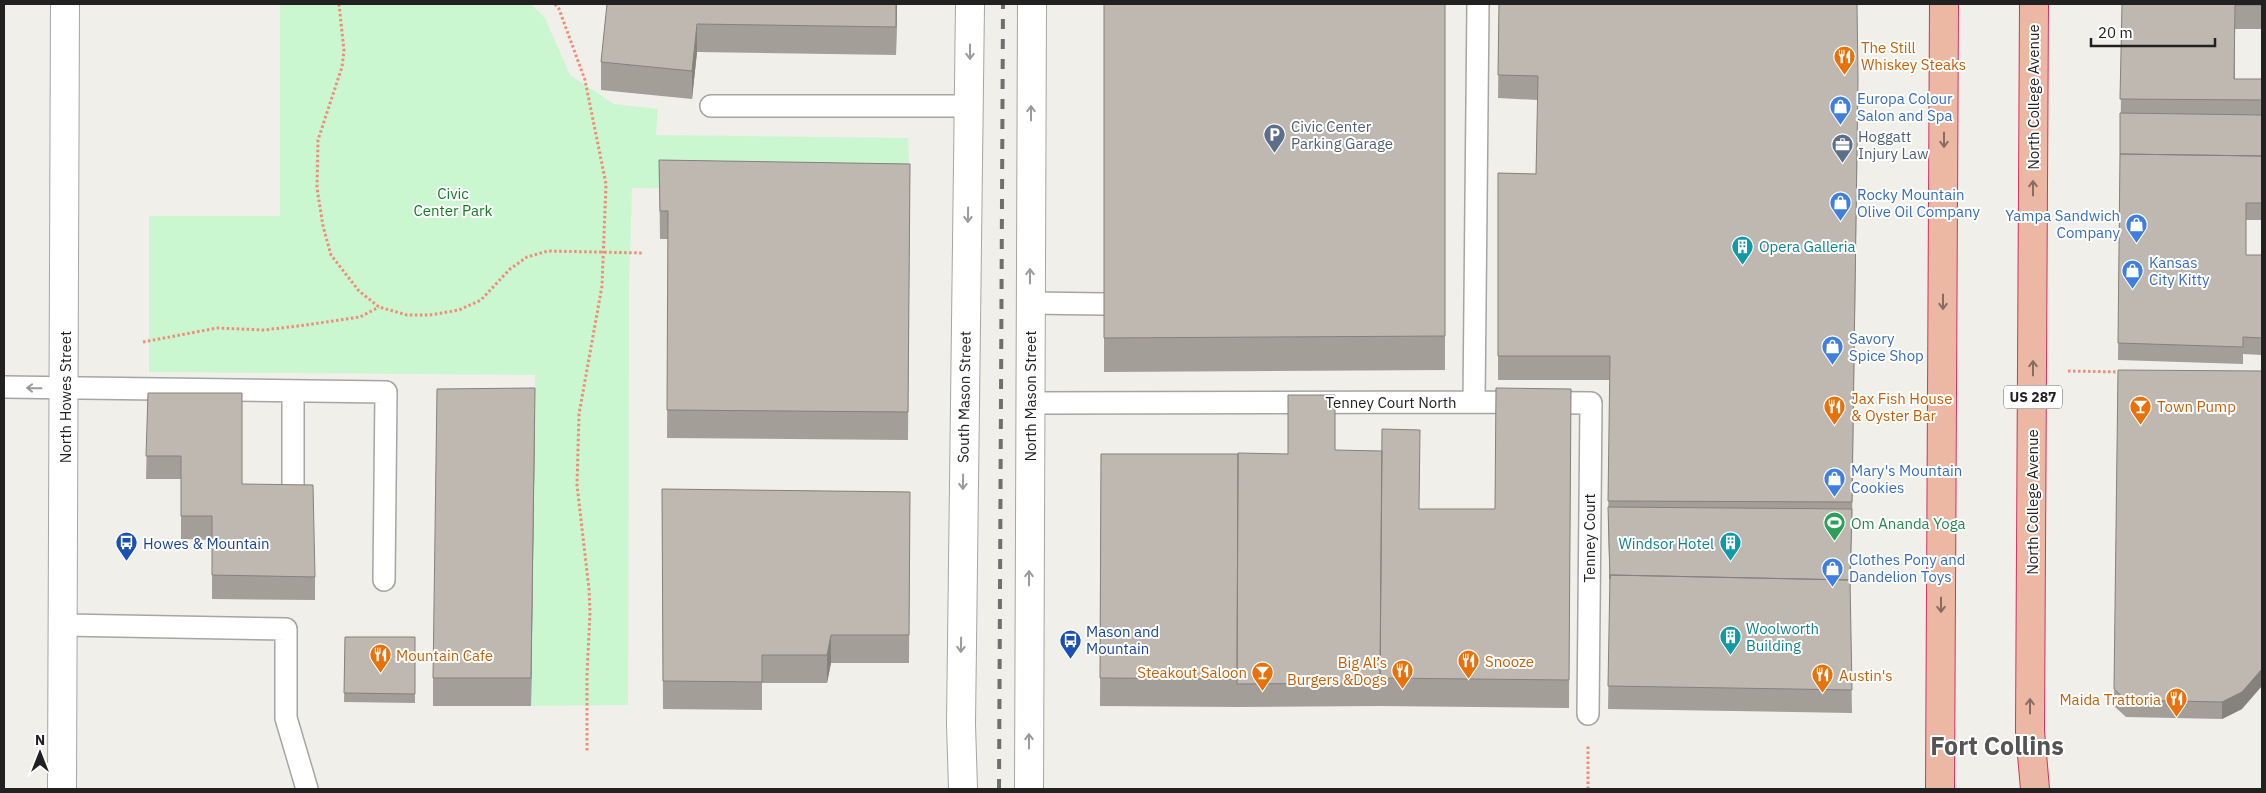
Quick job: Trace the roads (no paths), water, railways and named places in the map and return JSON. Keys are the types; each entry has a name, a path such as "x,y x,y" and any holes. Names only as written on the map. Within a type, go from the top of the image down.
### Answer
{"highway":[{"path":"1940,789 1944,4"},
{"name":"North College Avenue","path":"2034,4 2030,731 2036,789"}],"street":[{"name":"North Howes Street","path":"62,789 65,4"},
{"name":"South Mason Street","path":"963,789 961,724 962,564 970,4"},
{"name":"North Mason Street","path":"1029,789 1032,4"}],"lane":[{"name":"Tenney Court North","path":"1029,403 1474,402 1478,4"},
{"path":"711,106 970,106"},
{"path":"1030,303 1104,304"},
{"path":"4,387 386,392 384,580"},
{"path":"293,391 293,494"},
{"name":"Tenney Court","path":"1474,402 1591,403 1588,714"},
{"path":"64,625 286,629 286,718 307,789"}],"railway":[{"path":"999,789 1003,4"}],"place":[{"name":"The Still Whiskey Steaks","path":"1845,75"},
{"name":"Europa Colour Salon and Spa","path":"1841,126"},
{"name":"Civic Center Parking Garage","path":"1275,154"},
{"name":"Hoggatt Injury Law","path":"1842,164"},
{"name":"Rocky Mountain Olive Oil Company","path":"1841,222"},
{"name":"Yampa Sandwich Company","path":"2136,243"},
{"name":"Opera Galleria","path":"1743,265"},
{"name":"Kansas City Kitty","path":"2133,290"},
{"name":"Savory Spice Shop","path":"1833,366"},
{"name":"Town Pump","path":"2141,425"},
{"name":"Jax Fish House & Oyster Bar","path":"1835,426"},
{"name":"Mary's Mountain Cookies","path":"1835,498"},
{"name":"Om Ananda Yoga","path":"1835,542"},
{"name":"Howes & Mountain","path":"127,562"},
{"name":"Windsor Hotel","path":"1730,562"},
{"name":"Clothes Pony and Dandelion Toys","path":"1833,587"},
{"name":"Woolworth Building","path":"1730,656"},
{"name":"Mason and Mountain","path":"1070,659"},
{"name":"Mountain Cafe","path":"380,674"},
{"name":"Snooze","path":"1469,680"},
{"name":"Big Al’s Burgers &Dogs","path":"1403,690"},
{"name":"Steakout Saloon","path":"1263,691"},
{"name":"Austin's","path":"1823,694"},
{"name":"Maida Trattoria","path":"2177,718"}],"district":[{"name":"Fort Collins","path":"1997,745"}],"park label":[{"name":"Civic Center Park","path":"453,202"}]}
